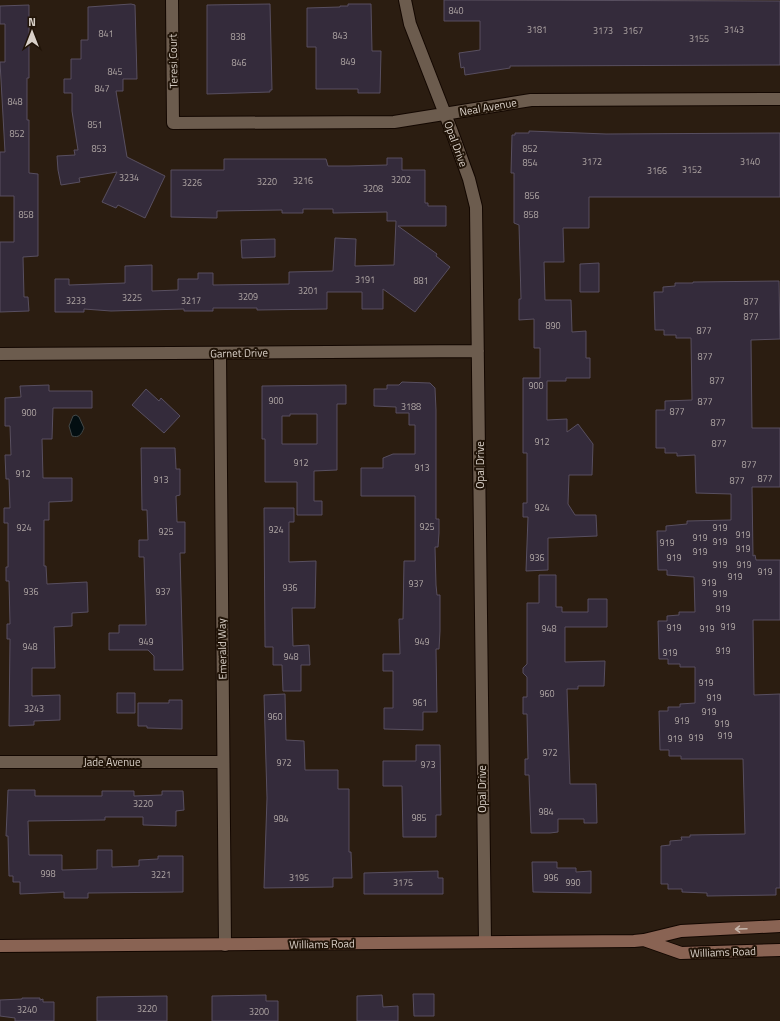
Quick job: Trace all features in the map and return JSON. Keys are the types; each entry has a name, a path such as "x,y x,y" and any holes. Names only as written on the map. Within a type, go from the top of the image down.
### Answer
{"street":[{"name":"Teresi Court","path":"172,0 173,123"},
{"name":"Opal Drive","path":"405,0 410,24 469,179 476,207 485,942"},
{"name":"Neal Avenue","path":"173,123 394,122 520,101 780,99"},
{"name":"Garnet Drive","path":"0,354 220,354 478,351"},
{"name":"Emerald Way","path":"220,354 225,945"},
{"name":"Jade Avenue","path":"0,762 224,762"},
{"name":"Williams Road","path":"0,946 644,940 681,931 780,926"},
{"name":"Williams Road","path":"644,940 681,953 780,950"}],"shaded area":[{"path":"76,415 79,417 84,428 81,434 76,437 72,436 69,426 73,416"}],"building":[{"path":"444,0 780,1 780,65 510,66 510,68 465,75 464,67 461,68 459,53 480,50 480,21 444,21"},
{"path":"270,4 272,90 270,90 270,92 207,94 207,5"},
{"path":"348,4 371,4 372,51 381,51 380,93 358,93 358,89 316,89 316,47 307,47 307,8 340,7 348,6"},
{"path":"29,5 29,78 27,78 27,120 29,120 29,173 38,174 38,256 23,257 24,297 28,297 29,311 0,312 0,242 14,242 14,196 0,196 0,152 5,152 0,62 5,62 5,24 0,24 0,6"},
{"path":"135,5 137,79 123,79 123,91 116,91 127,157 165,176 145,218 118,205 116,208 102,202 117,172 79,178 80,182 61,185 57,156 75,155 74,150 78,150 72,111 72,93 64,93 64,79 71,79 71,59 81,59 81,40 88,40 88,7"},
{"path":"529,131 606,134 780,133 780,197 589,197 589,228 563,228 564,262 544,262 545,300 571,300 572,332 586,331 586,358 590,358 590,378 566,378 566,381 547,381 547,420 567,419 567,432 578,424 593,444 592,475 569,475 568,504 575,515 596,515 597,536 548,538 548,570 526,571 528,517 523,517 523,503 527,503 527,453 523,453 523,378 540,378 540,348 534,348 534,319 519,320 519,299 521,299 519,225 514,223 514,173 511,173 512,135 515,135 515,133 529,133"},
{"path":"387,158 402,158 402,170 425,170 425,203 428,203 428,206 446,206 446,226 398,226 437,254 436,256 450,267 415,312 383,289 383,309 362,309 362,292 327,292 327,309 257,310 257,308 213,308 213,311 184,311 184,309 111,311 84,309 84,312 55,312 55,279 69,279 69,285 125,283 125,266 152,265 152,291 178,290 178,279 198,279 198,273 213,273 213,285 289,284 289,272 333,271 335,238 356,239 355,266 394,265 396,221 387,221 387,212 333,213 333,209 303,209 303,213 282,213 282,210 217,211 217,218 171,217 171,170 224,170 224,159 326,159 328,166 349,166 387,165"},
{"path":"275,239 275,257 242,258 241,240"},
{"path":"599,263 599,292 580,292 580,264"},
{"path":"779,281 780,339 751,340 752,428 780,428 780,487 752,487 753,556 755,555 756,560 780,560 780,620 753,620 754,695 780,694 780,888 776,888 776,895 707,896 707,893 682,892 682,889 668,889 668,884 661,884 661,846 670,845 670,841 682,840 681,837 690,837 690,835 745,834 743,759 681,759 681,756 669,756 669,750 660,750 659,711 668,711 668,707 680,707 680,704 695,703 695,667 680,667 680,664 668,664 668,659 659,659 658,621 667,621 667,616 679,615 679,612 695,612 694,577 667,575 667,570 658,570 657,531 666,531 666,526 687,524 687,521 731,520 731,494 696,493 695,455 677,456 677,453 665,453 665,448 656,448 656,410 665,410 665,401 692,400 691,338 676,338 676,335 664,335 664,330 655,330 654,292 663,292 663,287 675,286 675,283"},
{"path":"402,382 430,383 435,388 436,519 439,519 439,533 438,547 435,547 437,595 440,595 440,631 439,649 436,649 437,712 423,712 423,730 384,729 384,708 393,708 393,671 383,671 383,654 400,654 399,619 403,619 404,561 415,561 415,496 361,496 361,468 383,468 383,458 393,454 415,454 415,425 409,425 409,413 396,413 396,407 374,406 374,389 387,389 387,385 399,385"},
{"path":"49,385 49,391 92,391 92,408 53,408 52,439 42,439 43,478 72,478 72,501 49,502 49,520 44,520 44,566 46,566 47,584 87,582 88,612 72,613 72,626 54,627 55,668 32,668 32,696 60,695 60,720 34,721 34,725 9,726 10,639 7,639 7,624 10,624 9,581 6,581 6,567 8,567 8,523 4,523 4,508 10,508 9,479 6,479 5,455 11,455 10,426 5,426 5,398 21,397 20,386"},
{"path":"346,385 346,404 337,404 337,470 314,471 314,501 322,501 322,515 297,515 297,482 265,482 265,439 262,439 262,386","holes":["290,414 317,414 317,444 282,444 282,416 290,416"]},
{"path":"146,389 159,401 161,398 180,416 164,433 132,405"},
{"path":"141,448 175,448 176,469 180,469 180,495 176,496 177,522 185,522 185,553 180,553 183,670 154,670 154,656 148,650 109,650 109,633 119,633 119,625 146,625 144,557 139,557 139,540 148,540 147,510 142,510"},
{"path":"264,508 294,508 294,522 289,522 289,562 316,561 315,608 292,608 293,646 309,645 310,665 301,665 301,691 283,691 282,665 273,665 273,647 265,647"},
{"path":"539,575 556,575 556,607 562,607 562,612 588,612 588,599 607,599 607,627 565,627 565,662 605,661 604,686 578,686 578,689 567,689 570,784 596,784 597,823 584,823 584,819 558,819 558,832 550,833 531,833 529,775 525,775 525,759 528,759 527,714 523,714 523,697 527,697 527,677 523,673 523,668 527,664 527,603 539,603"},
{"path":"117,693 135,693 135,713 117,713"},
{"path":"285,694 286,740 304,741 305,770 338,770 338,789 349,789 349,852 351,852 352,878 333,878 333,887 264,888 267,798 264,695"},
{"path":"169,700 182,700 182,729 147,728 147,726 138,726 138,703 169,703"},
{"path":"416,745 440,745 441,815 436,815 436,837 403,837 402,786 383,786 383,761 416,761"},
{"path":"8,790 35,790 35,796 102,796 102,791 134,791 134,796 162,795 162,791 183,791 184,810 176,811 176,826 143,825 143,817 105,817 105,820 28,821 29,855 62,855 62,870 97,869 97,850 112,850 112,867 139,866 139,860 158,859 158,856 183,856 183,892 88,893 88,898 64,898 64,892 20,894 20,882 13,882 13,876 9,876 8,836 6,836"},
{"path":"532,862 557,862 557,868 576,868 576,872 591,871 591,893 533,892"},
{"path":"438,871 438,878 443,878 443,894 364,894 364,873"},
{"path":"413,994 434,994 434,1016 414,1016"},
{"path":"266,995 266,1001 278,1001 278,1021 212,1021 212,996"},
{"path":"382,995 383,1007 398,1006 398,1021 357,1021 357,996"},
{"path":"167,996 167,1021 97,1021 97,997"},
{"path":"40,998 40,1000 43,999 43,1002 54,1002 54,1021 15,1021 15,1018 0,1016 0,1000"}]}
